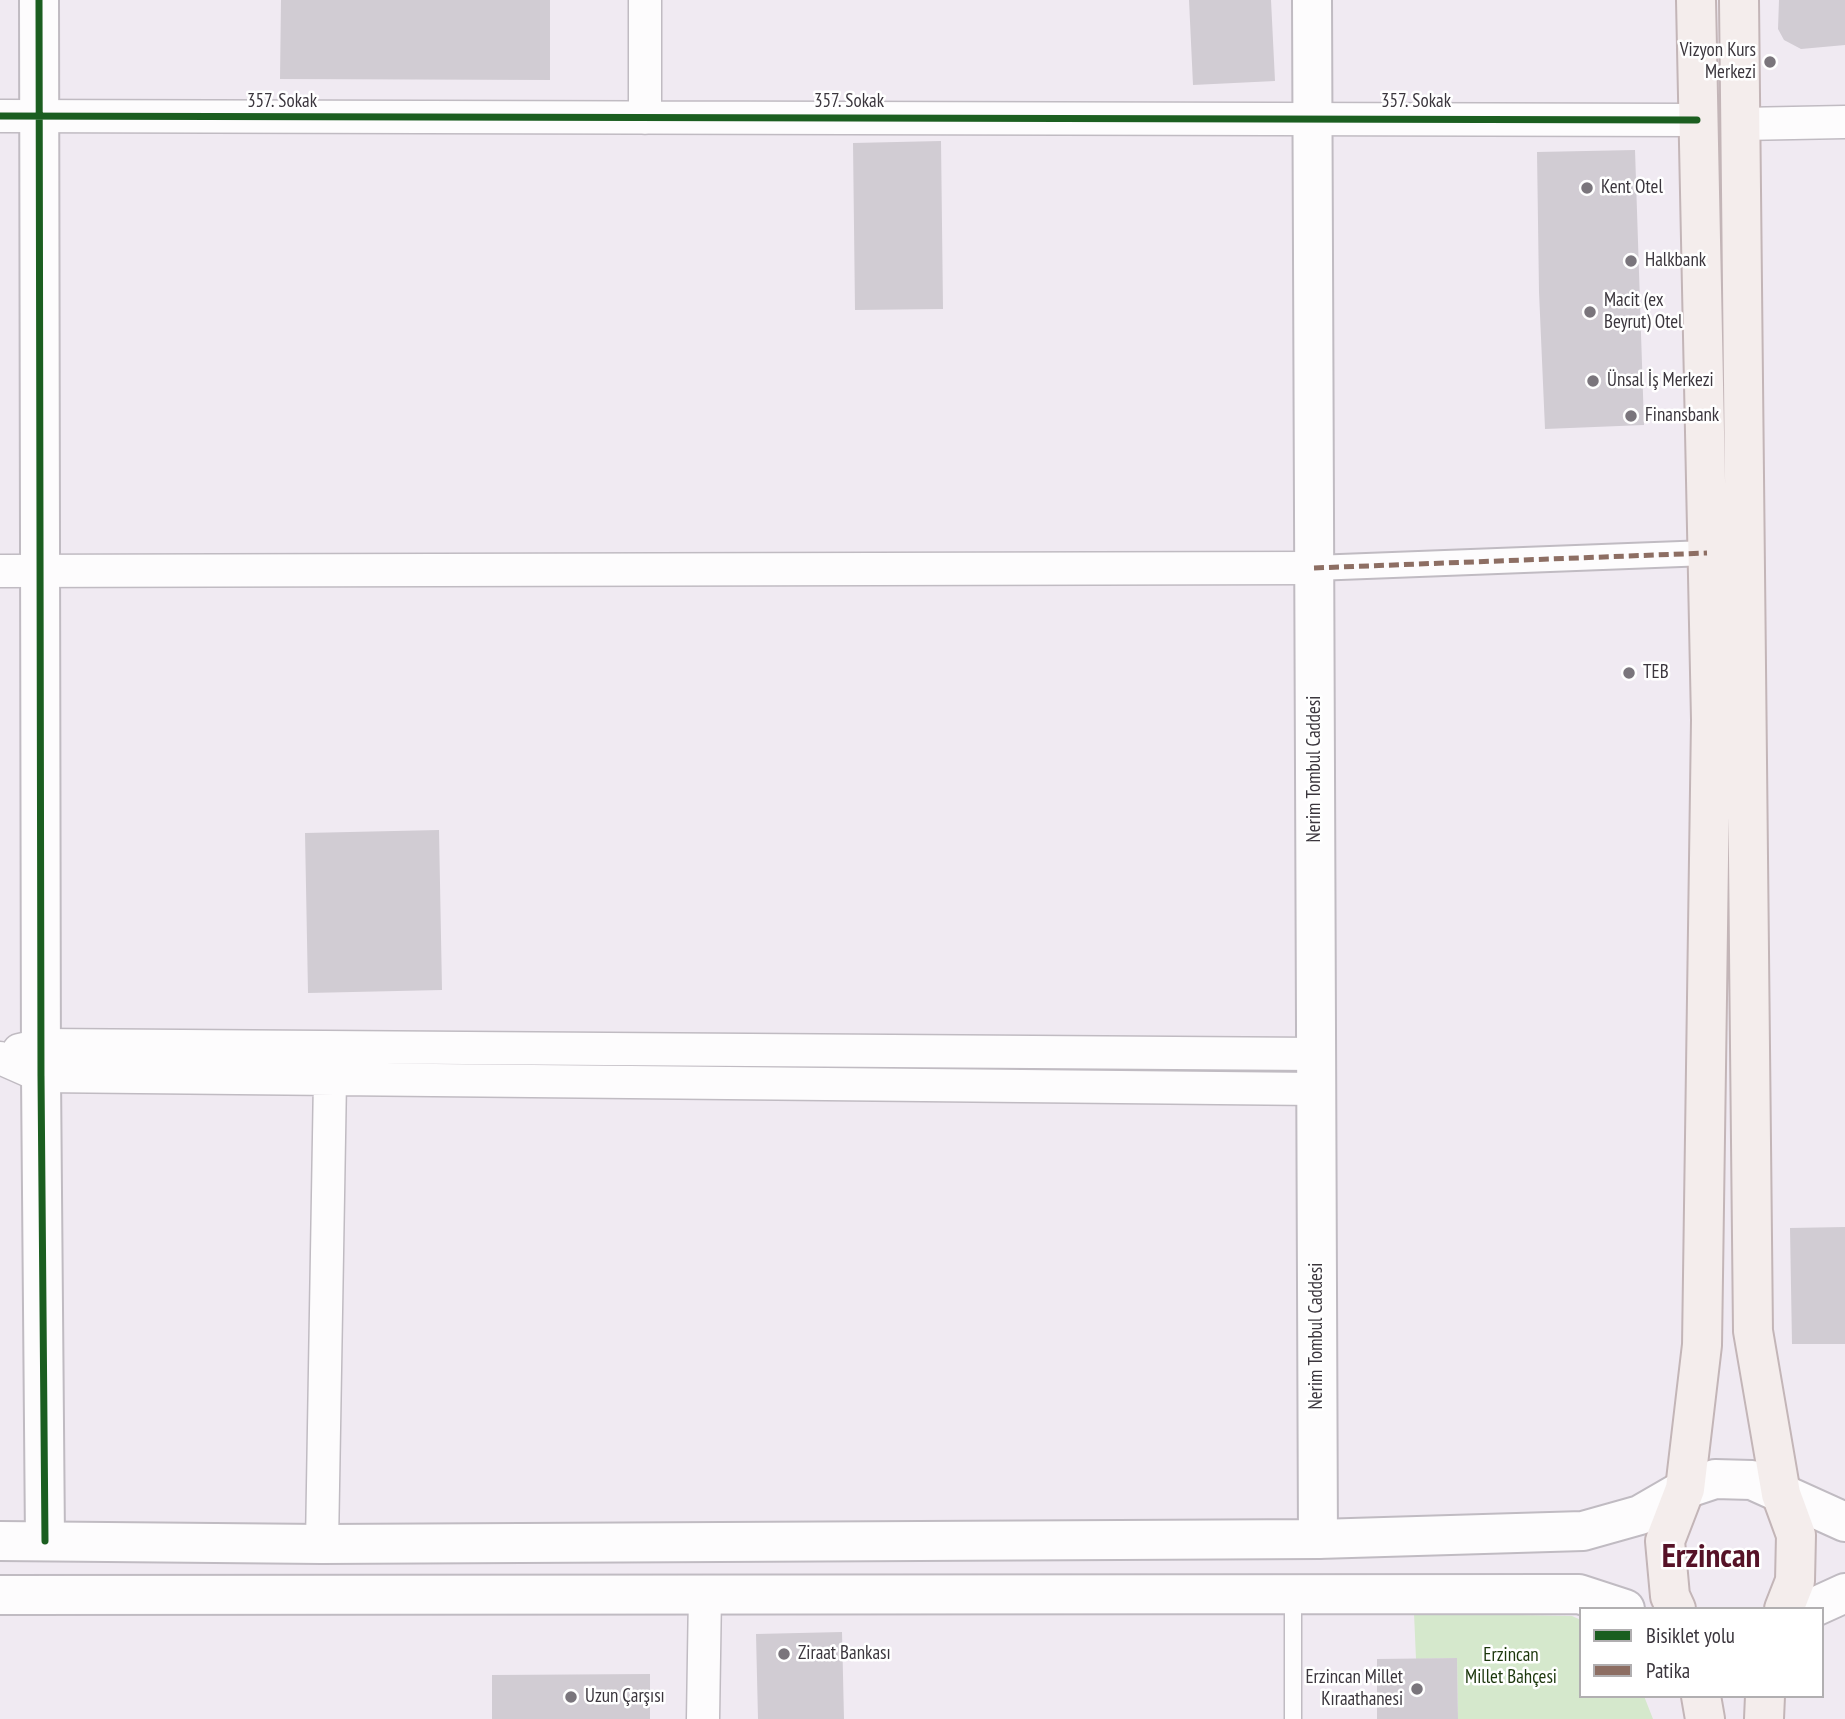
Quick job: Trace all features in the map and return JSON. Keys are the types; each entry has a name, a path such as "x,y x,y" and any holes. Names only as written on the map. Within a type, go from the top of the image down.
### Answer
{"main road":[{"path":"39,0 41,1060 45,1541"},
{"name":"Nerim Tombul Caddesi","path":"1312,0 1318,1539"},
{"path":"1675,1607 1670,1596 1665,1542 1685,1489 1702,1345 1711,720 1696,0"},
{"path":"1740,0 1753,1331 1782,1494 1796,1535 1795,1581 1785,1607"},
{"path":"0,1541 322,1544 1318,1539 1583,1531 1640,1515 1685,1489 1715,1479 1752,1480 1845,1522"},
{"path":"1814,1607 1845,1593"},
{"path":"0,1595 1579,1594 1619,1607"},
{"path":"1701,1698 1705,1719"},
{"path":"1764,1719 1765,1698"}],"street":[{"path":"645,0 645,118"},
{"name":"357. Sokak","path":"0,116 1697,120"},
{"path":"1741,124 1845,122"},
{"path":"0,571 1314,568 1707,553"},
{"path":"0,1057 330,1079 1316,1072"},
{"path":"41,1060 1316,1072"},
{"path":"322,1544 330,1079"},
{"path":"703,1719 705,1593"}],"lane":[{"path":"1293,1594 1293,1719"}],"green space":[{"name":"Erzincan Millet Bahçesi","path":"1414,1613 1572,1616 1579,1619 1579,1698 1645,1698 1653,1719 1458,1719 1457,1658 1416,1659"}],"building":[{"path":"281,0 550,0 550,80 280,79"},
{"path":"1189,0 1271,0 1275,81 1193,85"},
{"path":"1779,0 1845,0 1845,45 1801,49 1784,40 1778,29"},
{"path":"941,141 943,309 855,310 853,143"},
{"path":"1635,150 1644,425 1545,429 1537,152"},
{"path":"439,830 442,990 308,993 305,833"},
{"path":"1845,1227 1845,1344 1792,1344 1790,1228"},
{"path":"842,1632 844,1719 758,1719 756,1634"},
{"name":"Erzincan Millet Kıraathanesi","path":"1457,1658 1458,1719 1377,1719 1377,1659"},
{"name":"Uzun Çarşısı","path":"650,1674 650,1719 492,1719 492,1675"}],"marked path":[{"path":"1314,568 1707,553"}],"cycle path":[{"path":"39,0 41,1076 45,1541"},
{"path":"0,116 1697,120"}],"place":[{"name":"Vizyon Kurs Merkezi","path":"1770,62"},
{"name":"Kent Otel","path":"1587,188"},
{"name":"Halkbank","path":"1631,261"},
{"name":"Macit (ex Beyrut) Otel","path":"1590,312"},
{"name":"Ünsal İş Merkezi","path":"1593,381"},
{"name":"Finansbank","path":"1631,416"},
{"name":"TEB","path":"1629,673"},
{"name":"Ziraat Bankası","path":"784,1654"},
{"name":"Erzincan Millet Kıraathanesi","path":"1417,1689"},
{"name":"Uzun Çarşısı","path":"571,1697"}],"district":[{"name":"Erzincan","path":"1711,1558"}]}
